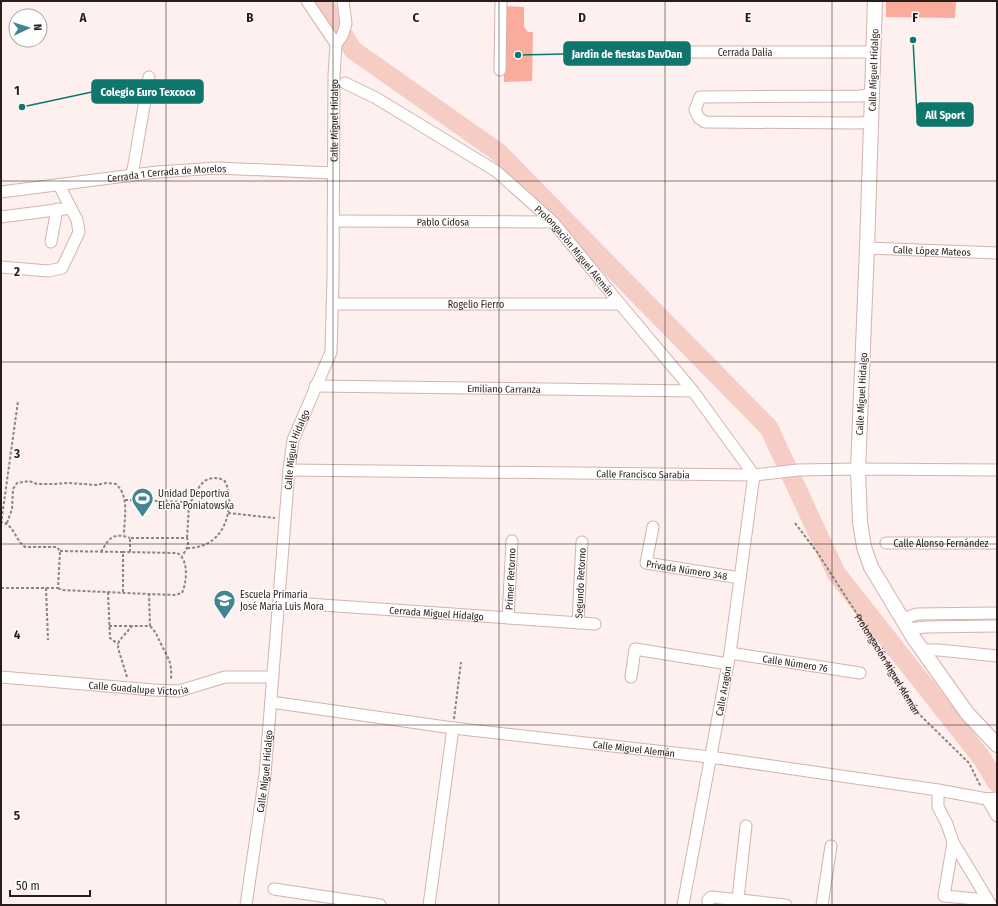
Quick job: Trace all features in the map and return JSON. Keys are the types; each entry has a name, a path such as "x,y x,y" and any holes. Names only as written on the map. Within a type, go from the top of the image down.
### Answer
{"main road":[{"name":"Calle Míguel Hidalgo","path":"875,1 872,122 858,468 860,522 864,547 871,567 922,650 967,713 997,745"}],"street":[{"path":"307,1 341,36"},
{"name":"Calle Míguel Hidalgo","path":"246,905 265,775 289,470 293,440 315,386 331,352 334,76 341,36 346,24 343,1"},
{"path":"500,70 501,1"},
{"name":"Cerrada Dalia","path":"616,52 874,52"},
{"path":"130,176 133,170 149,77"},
{"name":"Prolongación Miguel Alemán","path":"345,83 376,98 496,172 553,222 760,474"},
{"path":"872,94 861,96 700,97 695,110 699,118 705,122 872,122"},
{"name":"Cerrada 1 Cerrada de Morelos","path":"1,192 157,172 217,168 333,173"},
{"path":"1,267 48,272 62,268 79,232 77,220 59,185"},
{"path":"1,217 71,208"},
{"path":"51,242 57,209"},
{"name":"Pablo Cidosa","path":"333,221 553,222"},
{"name":"Calle López Mateos","path":"867,248 997,253"},
{"name":"Rogelio Fierro","path":"332,304 620,304"},
{"name":"Emiliano Carranza","path":"315,386 693,391"},
{"name":"Calle Francisco Sarabia","path":"289,470 760,474 798,470 858,468 997,470"},
{"name":"Calle Aragón","path":"683,905 729,659 740,578 760,474"},
{"name":"Privada Número 348","path":"653,527 646,563 740,578"},
{"name":"Primer Retorno","path":"508,618 512,541"},
{"name":"Segundo Retorno","path":"578,623 582,542"},
{"name":"Calle Alonso Fernández","path":"886,543 997,543"},
{"name":"Cerrada Miguel Hidalgo","path":"279,602 595,624"},
{"path":"905,624 917,614 997,613"},
{"path":"905,624 926,627 997,626"},
{"path":"631,677 635,649 729,659"},
{"path":"922,650 939,650 997,656"},
{"name":"Calle Número 76","path":"729,659 860,673"},
{"name":"Calle Guadalupe Victoria","path":"1,677 179,691 225,677 273,677"},
{"name":"Calle Miguel Alemán","path":"270,702 453,728 710,757 992,799"},
{"path":"429,905 453,728"},
{"path":"938,790 938,807 947,824 953,842 989,902"},
{"path":"992,799 997,816"},
{"path":"738,899 746,826"},
{"path":"953,842 944,896 989,902"},
{"path":"822,905 831,846"},
{"path":"274,889 380,905"},
{"path":"708,905 708,900 711,897 786,905"}],"path":[{"path":"1,588 58,588 62,590 174,595 182,593 186,573 185,562 182,556 177,553 60,551 57,547 25,546 20,544 11,527 2,523 18,401"},
{"path":"182,556 187,548 188,541 189,505 199,486 207,480 216,477 224,480 228,487 229,502 227,521 219,535 207,545 187,548"},
{"path":"7,524 12,509 13,489 15,485 21,482 29,481 37,484 69,483 96,485 106,483 116,484 124,493 124,535"},
{"path":"125,500 186,502 189,505"},
{"path":"228,513 286,519"},
{"name":"Prolongación Miguel Alemán","path":"794,523 817,552 875,642 917,712 969,763 992,799"},
{"path":"101,552 108,539 124,535 130,538 187,538"},
{"path":"130,538 130,552"},
{"path":"58,588 60,551"},
{"path":"123,552 123,593"},
{"path":"46,588 48,640"},
{"path":"108,592 110,638 118,644"},
{"path":"149,594 150,626 158,634 171,666 170,691"},
{"path":"109,626 150,626"},
{"path":"131,688 118,644 132,626"},
{"path":"453,728 461,662"}],"shaded area":[{"path":"886,1 956,1 955,18 886,17"},
{"path":"504,6 524,7 524,27 528,32 533,32 532,81 504,82"}],"waterway":[{"path":"324,1 327,9 353,50 498,152 769,428 836,573 981,757 997,783"}],"place":[{"name":"All Sport","path":"913,40"},
{"name":"Jardìn de fiestas DavDan","path":"518,55"},
{"name":"Colegio Euro Texcoco","path":"22,107"},
{"name":"Unidad Deportiva Elena Poniatowska","path":"142,518"},
{"name":"Escuela Primaria José María Luis Mora","path":"225,620"}]}
